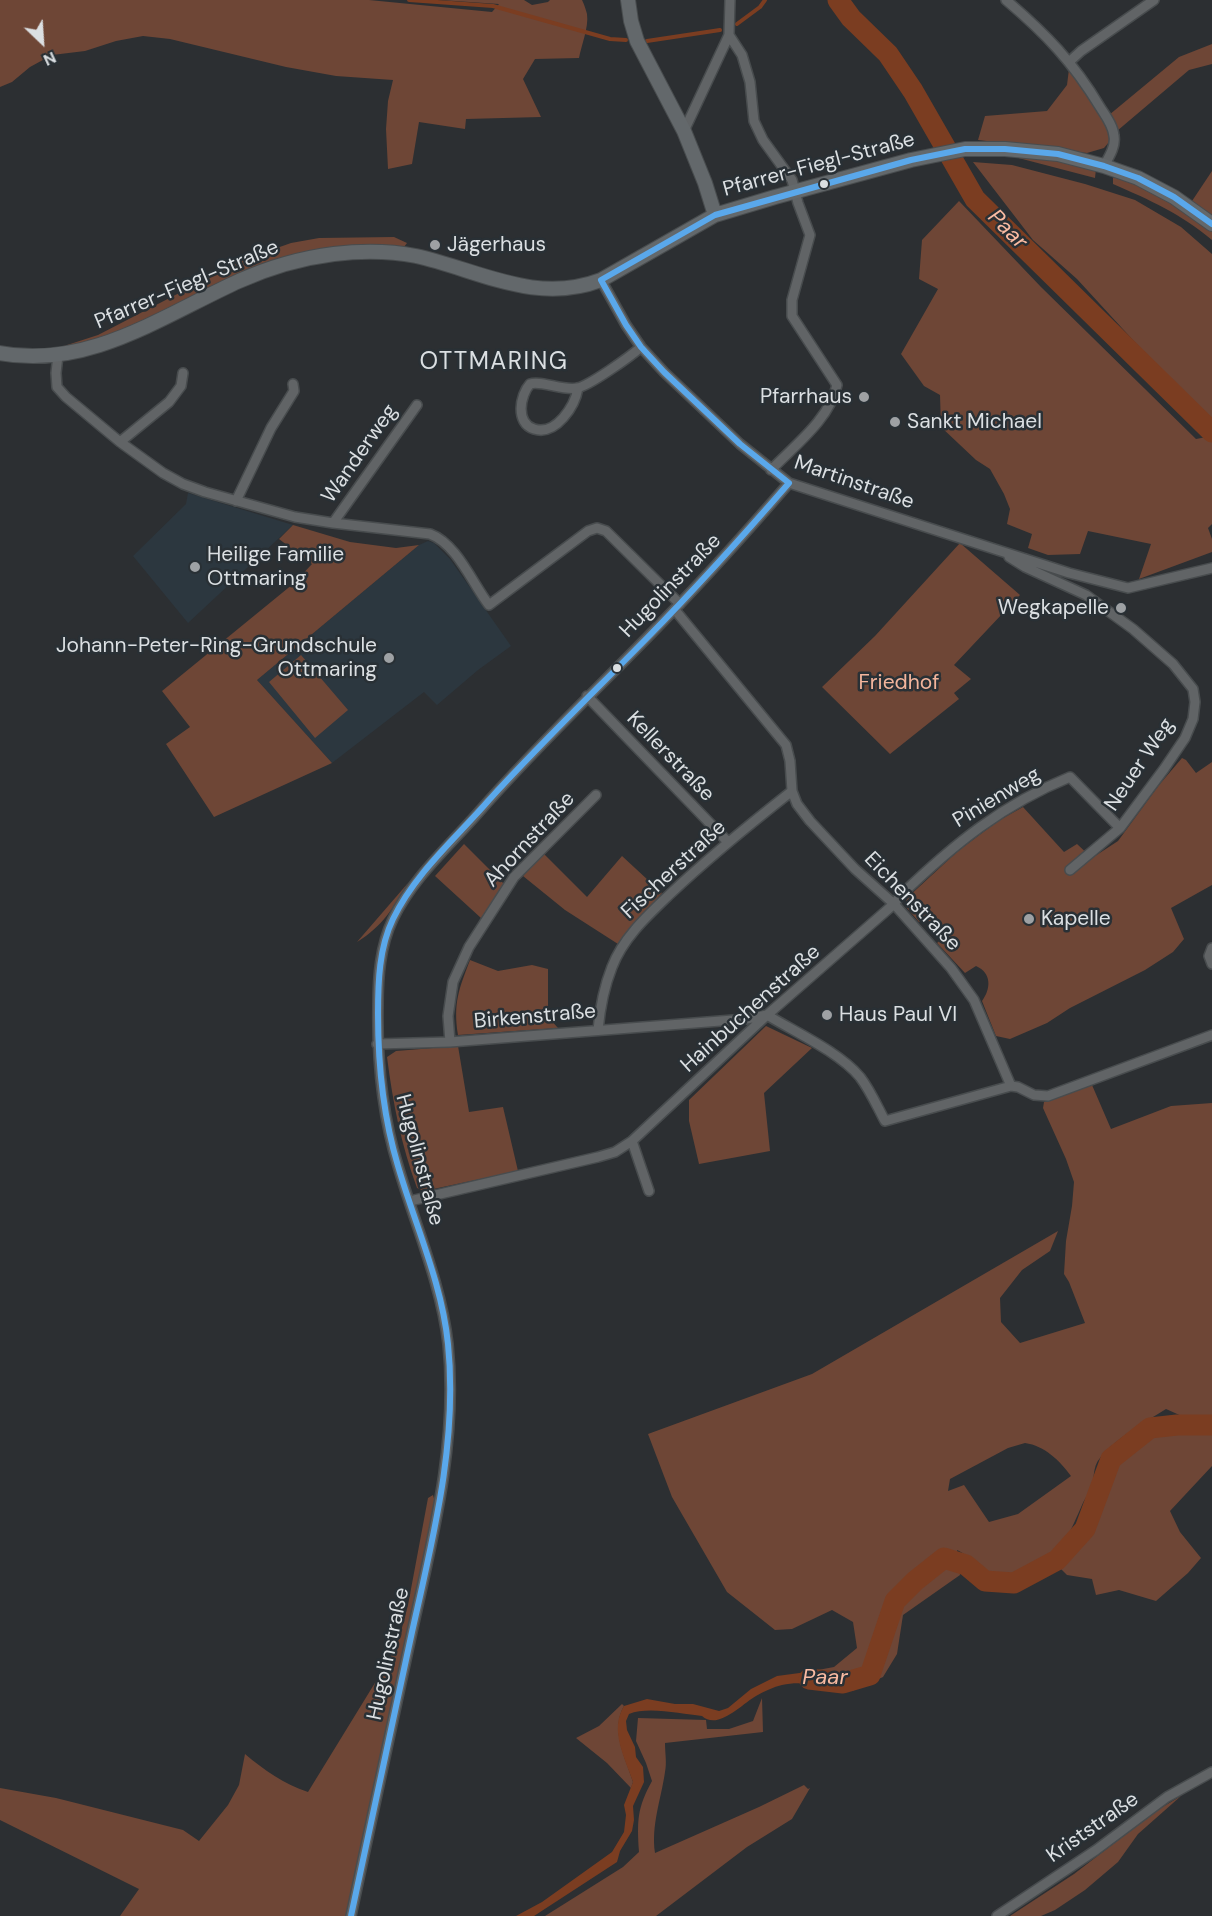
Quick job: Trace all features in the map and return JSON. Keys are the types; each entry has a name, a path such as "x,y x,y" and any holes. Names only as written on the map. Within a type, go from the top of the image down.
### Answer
{"main road":[{"path":"628,0 637,41 684,130 705,183 714,215"},
{"name":"Pfarrer-Fiegl-Straße","path":"1,354 58,355 97,347 133,333 240,281 307,258 335,254 369,252 414,256 497,281 540,288 566,289 584,286 601,280 714,215 911,160 965,149 1005,149 1058,154 1104,166 1138,178 1174,197 1209,222"}],"street":[{"path":"684,130 729,35 730,0"},
{"path":"1006,0 1051,40 1089,88 1109,122 1114,136 1112,149 1104,166"},
{"path":"1070,62 1081,51 1154,0"},
{"path":"729,35 742,55 750,82 754,121 763,140 792,180 810,235 792,300 792,316 837,385 835,395 822,417 771,470"},
{"name":"Martinstraße","path":"601,280 641,347 664,372 740,444 789,483 1070,573 1128,588 1212,568"},
{"path":"578,388 576,399 561,420 543,430 535,430 526,424 521,404 530,384 534,382 551,387 578,388 628,358 641,347"},
{"name":"Wanderweg","path":"58,355 57,387 66,397 120,442 163,473 183,484 295,517 440,537 456,555 489,605 588,531 597,528 606,531 677,607"},
{"path":"120,442 169,402 181,386 183,373"},
{"path":"236,501 271,428 294,391 293,384"},
{"name":"Wanderweg","path":"333,524 417,405"},
{"name":"Hugolinstraße","path":"351,1916 441,1498 450,1404 448,1345 441,1304 397,1165 384,1112 377,1044 381,955 394,917 427,869 587,696 716,567 789,483"},
{"name":"Neuer Weg","path":"994,548 1025,567 1086,595 1133,629 1165,657 1193,689 1195,702 1193,719 1185,738 1120,828 1070,870"},
{"name":"Eichenstraße","path":"677,607 786,745 790,761 792,791 797,804 855,869 894,904 951,968 974,1000 1011,1086"},
{"name":"Kellerstraße","path":"587,696 728,842"},
{"name":"Pinienweg","path":"894,904 901,894 954,846 993,817 1048,786 1070,777 1120,828"},
{"name":"Fischerstraße","path":"598,1030 601,1005 612,965 632,933 666,897 728,842 792,791"},
{"name":"Ahornstraße","path":"450,1042 448,1016 453,982 469,947 487,916 514,877 596,795"},
{"name":"Hainbuchenstraße","path":"410,1202 615,1152 632,1141 767,1015 894,904"},
{"path":"1212,948 1209,956 1212,964"},
{"path":"767,1015 812,1040 859,1076 885,1121 1011,1086 1034,1095 1048,1096 1212,1035"},
{"name":"Birkenstraße","path":"377,1044 450,1042 747,1019 767,1015"},
{"path":"632,1141 649,1191"},
{"name":"Kriststraße","path":"997,1916 1096,1850 1167,1797 1212,1772"}],"shaded area":[{"name":"Heilige Familie Ottmaring","path":"188,493 293,525 188,623 133,556 186,504"},
{"name":"Johann-Peter-Ring-Grundschule Ottmaring","path":"428,541 434,543 450,559 511,646 478,670 437,705 424,692 332,763 257,680 419,545"}],"green space":[{"path":"0,0 369,0 492,12 499,4 440,0 524,0 532,5 550,0 582,0 587,19 579,58 535,59 523,79 541,117 466,119 465,129 419,122 412,164 388,169 386,129 388,101 393,80 336,76 286,67 170,39 143,36 116,41 85,51 52,55 30,67 12,82 0,87"},
{"path":"1212,44 1212,64 1189,70 1117,131 1109,115 1179,57"},
{"path":"1069,69 1083,78 1114,136 1104,148 1087,153 978,140 985,116 1047,111 1067,85"},
{"path":"1007,155 1052,160 1096,169 1095,178"},
{"path":"973,162 1012,165 1135,200 1181,227 1212,254 1212,419 1192,403 1077,279 1033,240"},
{"path":"1212,171 1212,216 1192,201"},
{"path":"1118,176 1159,195 1212,230 1212,240 1165,208 1113,184 1113,178"},
{"path":"959,201 1041,287 1196,439 1212,436 1212,524 1208,528 1212,539 1212,552 1139,579 1151,544 1088,531 1080,554 1048,555 1028,548 1032,534 1007,524 1010,509 990,469 976,460 941,427 940,395 924,386 901,354 938,289 919,279 922,240"},
{"path":"394,237 407,243 404,247 396,249 354,247 179,304 112,335 64,346 98,335 243,260 291,243 319,238"},
{"path":"293,525 350,542 396,548 419,545 257,680 332,763 214,817 166,744 190,727 162,691 293,584 312,564 279,539"},
{"name":"Friedhof","path":"960,543 1020,595 954,665 971,679 954,693 959,699 890,754 822,687 875,636"},
{"path":"301,655 348,710 315,738 269,682"},
{"path":"1182,758 1196,773 1212,762 1212,885 1171,908 1184,939 1173,952 1145,970 1070,1008 1047,1023 1010,1039 996,1036 982,1001 988,986 985,973 976,966 965,973 937,943 943,938 925,917 919,922 905,906 907,898 958,851 998,821 1023,807 1064,852 1077,844 1092,858 1118,841"},
{"path":"464,844 505,885 481,918 435,876"},
{"path":"543,853 587,897 622,856 662,893 618,944 565,910 523,876"},
{"path":"408,883 381,923 357,942"},
{"path":"470,960 498,971 532,965 548,969 548,1017 558,1028 458,1035 456,1014 458,996"},
{"path":"766,1026 812,1048 764,1093 770,1151 699,1164 689,1121 689,1100"},
{"path":"458,1046 469,1112 503,1107 518,1171 424,1191 417,1188 406,1156 387,1057 396,1051"},
{"path":"1092,1085 1111,1129 1171,1106 1212,1103 1212,1419 1194,1419 1166,1409 1114,1443 1097,1462 1091,1489 1067,1537 1055,1553 1037,1567 1014,1577 994,1577 984,1572 957,1550 960,1575 903,1615 897,1654 883,1677 852,1691 834,1688 839,1678 807,1672 834,1667 857,1648 853,1622 832,1610 792,1629 775,1630 727,1592 672,1497 648,1434 812,1374 1058,1231 1050,1251 1022,1270 1000,1298 1001,1322 1020,1343 1085,1323 1064,1274 1074,1182 1043,1108 1044,1102","holes":["1025,1443 1051,1455 1071,1476 1018,1514 989,1522 964,1485 948,1491 950,1479 1008,1448"]},
{"path":"1174,1429 1193,1433 1212,1430 1212,1466 1170,1511 1180,1532 1201,1558 1188,1573 1156,1601 1119,1590 1096,1595 1092,1579 1067,1575 1059,1567 1087,1533 1114,1464 1153,1436"},
{"path":"433,1495 435,1502 429,1537 346,1916 120,1916 139,1889 0,1820 0,1788 56,1798 183,1830 199,1841 228,1805 239,1785 245,1754 275,1776 308,1792 389,1660 399,1639 408,1605 428,1498"},
{"path":"762,1698 763,1732 665,1743 666,1769 655,1822 655,1853 804,1785 810,1788 792,1819 747,1847 656,1916 545,1916 623,1867 639,1852 639,1815 643,1799 652,1781 636,1741 638,1718 706,1720 707,1729 729,1729 753,1721"},
{"path":"622,1704 624,1706 620,1715 619,1735 633,1782 631,1788 607,1763 576,1738 599,1726"},
{"path":"1181,1796 1138,1834 1118,1862 1085,1890 1055,1910 1041,1916 1010,1916 1074,1874 1156,1811"}],"water":[{"path":"807,1672 840,1678 834,1688 802,1683 776,1687 756,1696 723,1718 715,1720 665,1711 629,1714 626,1721 627,1730 635,1747 636,1757 643,1767 644,1782 633,1806 632,1831 620,1851 617,1862 534,1916 516,1916 542,1902 612,1852 624,1832 626,1815 624,1805 633,1782 618,1734 620,1715 624,1706 647,1699 675,1704 693,1704 719,1711 728,1708 751,1689 777,1676"}],"waterway":[{"path":"409,0 493,6 610,39 626,40"},
{"path":"737,24 760,7 765,0"},
{"name":"Paar","path":"838,0 851,18 888,54 913,91 975,199 1212,432"},
{"path":"647,41 720,30"},
{"name":"Paar","path":"809,1679 843,1683 870,1675 895,1601 915,1581 944,1558 966,1565 985,1581 1014,1583 1057,1560 1085,1529 1111,1459 1150,1428 1212,1425"}],"transit line":[{"path":"601,280 715,215 911,160 965,149 1005,149 1058,154 1104,166 1138,178 1174,197 1212,224"},
{"path":"601,280 641,347 664,372 740,444 789,483"},
{"path":"351,1916 428,1561 442,1489 450,1417 450,1380 445,1321 434,1276 393,1147 382,1090 378,1002 380,965 388,930 402,902 437,856 683,600 789,483"}],"place":[{"name":"Jägerhaus","path":"435,245"},
{"name":"Pfarrhaus","path":"864,397"},
{"name":"Sankt Michael","path":"895,422"},
{"name":"Heilige Familie Ottmaring","path":"195,567"},
{"name":"Wegkapelle","path":"1121,608"},
{"name":"Johann-Peter-Ring-Grundschule Ottmaring","path":"389,658"},
{"name":"Kapelle","path":"1029,919"},
{"name":"Haus Paul VI","path":"827,1015"}],"district":[{"name":"OTTMARING","path":"494,363"}]}
